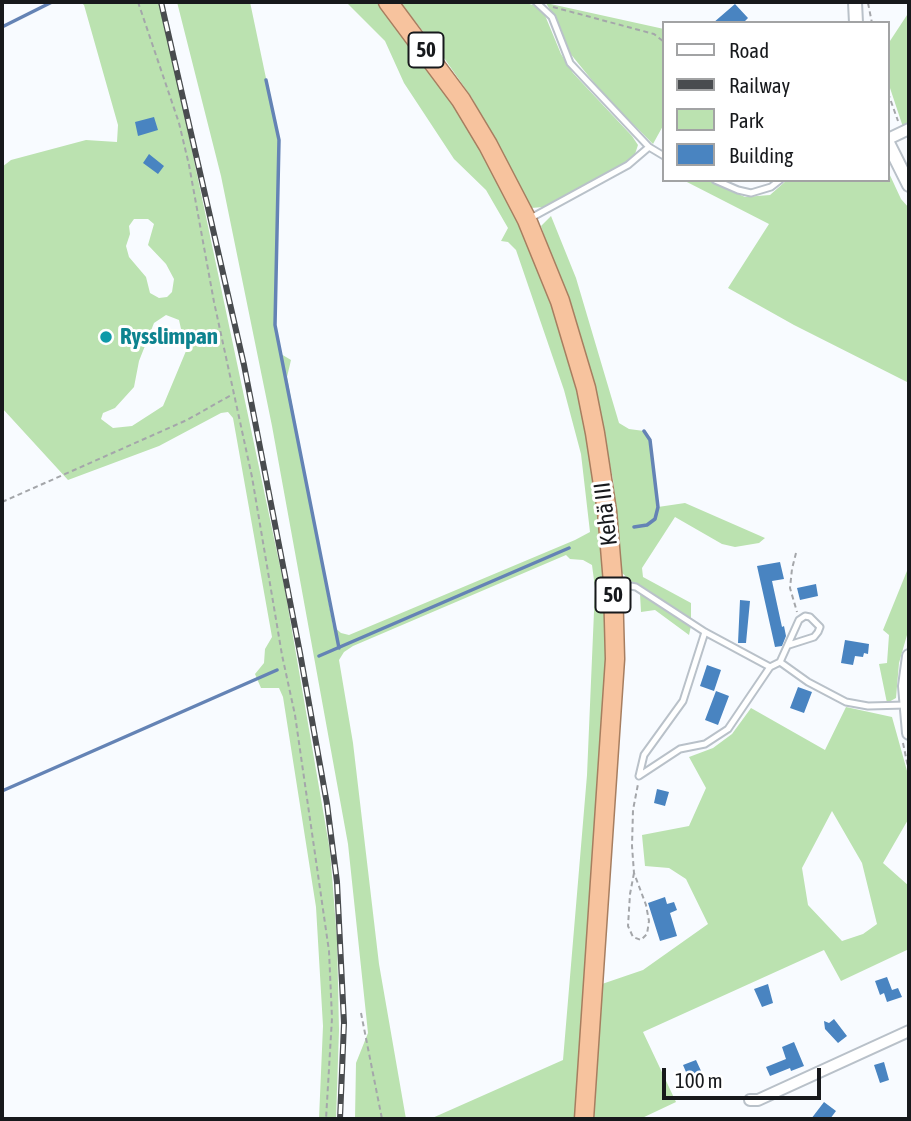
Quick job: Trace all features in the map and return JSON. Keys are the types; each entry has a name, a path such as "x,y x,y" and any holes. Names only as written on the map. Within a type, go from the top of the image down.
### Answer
{"highway":[{"name":"Kehä III","path":"388,2 461,100 527,220 560,300 586,388 596,433 607,511 613,583 615,659 584,1119"}],"street":[{"path":"855,2 856,21"},
{"path":"890,140 906,131"},
{"path":"890,145 909,185"},
{"path":"906,737 905,705 909,656"},
{"path":"750,1100 758,1100 909,1031"}],"lane":[{"path":"538,2 552,17 570,63 649,147 662,155"},
{"path":"527,220 628,165 649,147"},
{"path":"720,182 751,192 771,187 777,182"},
{"path":"613,583 636,587 705,632 770,667"},
{"path":"639,776 680,749 705,744 722,734 739,714 770,667 780,662 799,620 805,616 810,617 820,627 814,637 789,645"},
{"path":"639,776 644,755 683,701 705,632"},
{"path":"780,662 808,682 846,702 868,706 905,705"}],"path":[{"path":"138,2 179,123 189,165 252,477 282,655 295,715 326,912 331,1018 326,1119"},
{"path":"538,2 653,34 662,41"},
{"path":"867,2 872,21"},
{"path":"890,97 906,131"},
{"path":"2,502 187,420 234,393"},
{"path":"796,553 790,588 799,620"},
{"path":"906,737 908,767"},
{"path":"634,873 629,894 628,926 633,937 641,940 647,934 649,921 634,873 632,846 633,810 639,776"},
{"path":"361,1013 382,1119"}],"green space":[{"path":"80,2 159,2 173,61 285,590 330,851 337,939 339,1030 336,1119 319,1119 323,1026 316,907 283,697 279,688 261,688 255,674 264,663 265,649 272,637 233,418 228,412 221,413 159,446 68,480 2,408 2,167 11,160 86,140 117,142 118,125 84,5","holes":["134,219 148,219 154,224 148,245 166,264 174,279 172,292 167,297 159,298 150,293 146,277 129,257 126,246 130,234 129,226","166,315 179,320 186,351 163,406 132,426 113,428 101,419 103,413 115,408 134,387 139,361 154,323"]},
{"path":"177,2 250,2 279,140 275,325 281,354 291,360 287,377 333,626 341,633 349,635 590,532 581,454 564,390 516,250 508,242 501,241 508,228 486,190 454,159 404,83 385,41 346,2 376,2 409,39 473,134 518,221 557,321 587,430 602,524 606,611 604,721 577,1119 430,1119 563,1060 587,775 595,588 592,565 583,560 570,559 566,555 353,646 344,652 339,660 353,743 379,964 406,1119 355,1119 356,1063 368,1033 348,844 272,426 221,176"},
{"path":"400,2 522,2 533,5 544,13 561,54 573,73 632,136 638,145 635,154 628,162 544,207 531,208 472,98"},
{"path":"546,3 662,29 662,128 653,144 604,95 569,52 561,29"},
{"path":"909,12 909,128 903,127 890,88 890,41"},
{"path":"890,175 901,199 909,208 909,383 728,288 769,224 687,182 712,182 745,197 770,195 785,182 890,182"},
{"path":"551,216 576,278 619,423 629,429 644,431 650,440 658,507 685,503 765,538 759,543 735,547 722,544 675,517 642,568 643,577 691,603 691,619 622,573 613,479 588,361 541,226"},
{"path":"909,566 909,628 899,663 896,698 887,703 879,664 887,663 889,635 883,630"},
{"path":"640,594 691,626 689,635 655,610 641,612"},
{"path":"846,707 892,717 909,778 909,818 883,863 909,886 909,949 841,981 824,950 643,1032 676,1102 640,1119 594,1119 602,984 643,970 708,924 686,879 669,868 645,866 642,835 689,826 706,788 689,757 713,748 732,734 751,708 825,750","holes":["832,811 862,863 877,924 863,934 842,941 808,905 802,868"]}],"building":[{"path":"735,4 748,18 745,21 715,21"},
{"path":"154,117 158,130 138,136 135,122"},
{"path":"149,154 164,166 158,174 143,163"},
{"path":"780,562 784,579 772,581 786,636 782,646 775,647 757,566"},
{"path":"816,584 818,596 800,600 797,588"},
{"path":"740,600 750,601 746,643 738,643"},
{"path":"845,640 869,644 868,654 864,653 863,657 855,656 853,665 841,663"},
{"path":"707,665 721,670 714,691 700,686"},
{"path":"798,687 812,692 804,713 790,708"},
{"path":"716,691 729,696 718,725 705,720"},
{"path":"657,789 669,792 665,806 654,803"},
{"path":"665,897 667,904 674,902 677,910 670,913 677,936 660,941 648,903"},
{"path":"887,977 892,990 898,988 902,997 887,1002 884,993 880,995 875,981"},
{"path":"768,984 773,1003 762,1007 754,989"},
{"path":"834,1019 847,1036 838,1043 825,1029 824,1021 829,1023"},
{"path":"794,1042 804,1066 770,1076 766,1067 786,1059 782,1047"},
{"path":"696,1060 702,1073 689,1079 683,1065"},
{"path":"884,1062 889,1080 880,1083 874,1065"},
{"path":"824,1102 836,1111 830,1119 811,1119"}],"waterway":[{"path":"2,27 52,2"},
{"path":"266,80 279,140 275,325 339,648"},
{"path":"634,527 647,525 655,519 658,507 650,440 644,431"},
{"path":"319,656 569,548"},
{"path":"2,791 277,670"}],"railway":[{"path":"161,2 244,365 327,804 337,882 344,1023 340,1119"}],"place":[{"name":"Rysslimpan","path":"106,337"}]}
